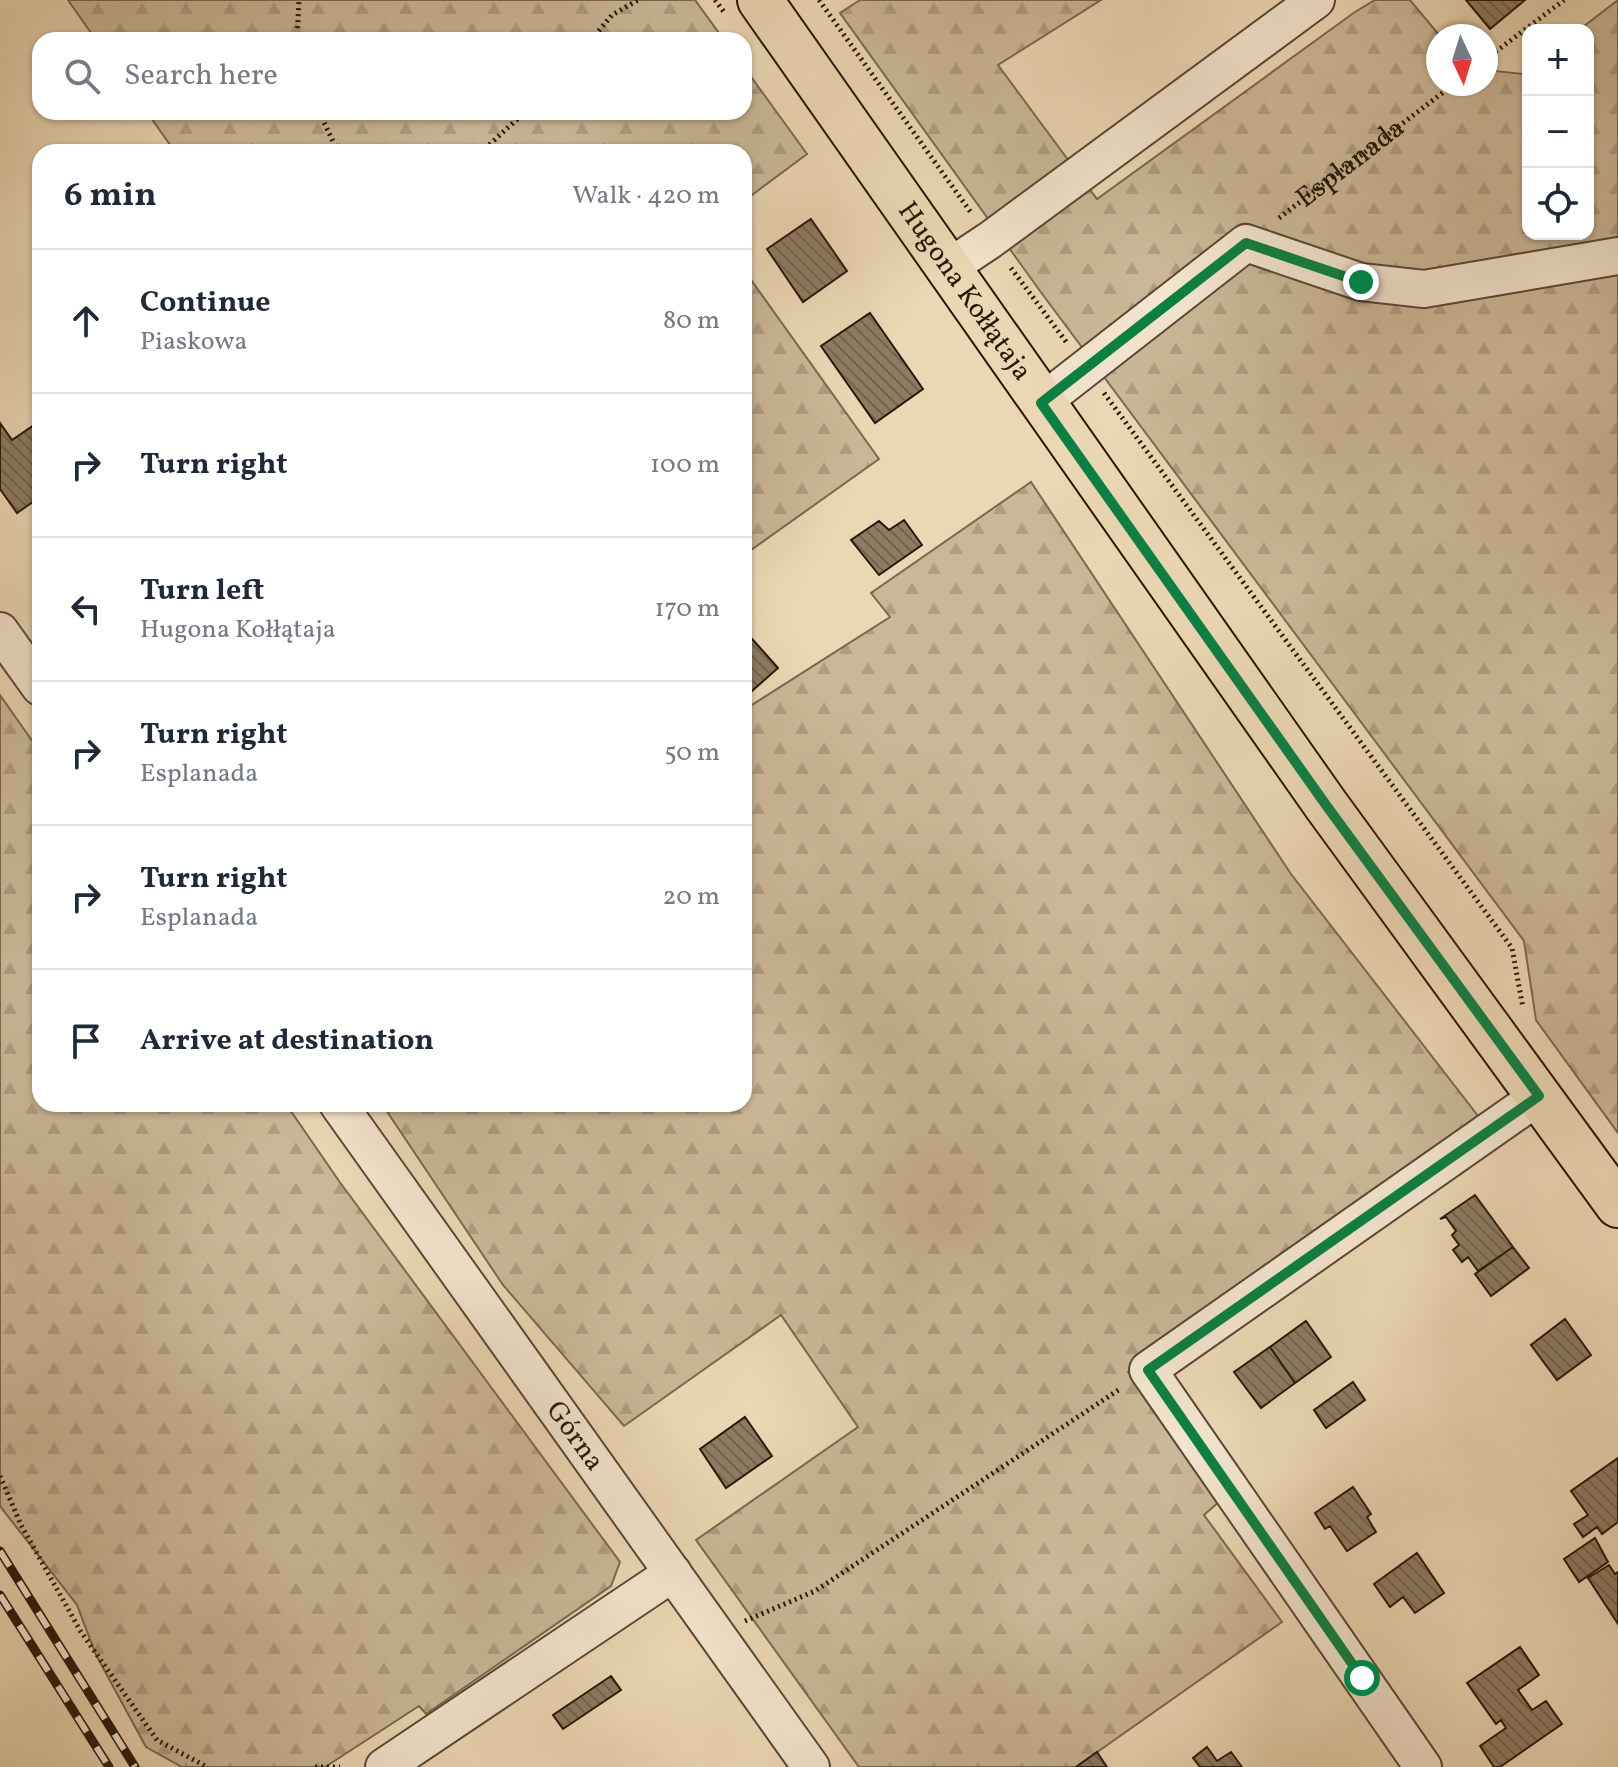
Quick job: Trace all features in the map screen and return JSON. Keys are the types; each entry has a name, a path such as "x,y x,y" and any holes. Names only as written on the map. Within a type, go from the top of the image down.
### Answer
{"main road":[{"name":"Hugona Kołłątaja","path":"760,0 1326,805 1618,1205"}],"street":[{"path":"948,268 1316,0"},
{"path":"1041,403 1246,243 1361,282 1424,289 1618,256"},
{"path":"0,631 32,676"},
{"path":"1423,1767 1148,1370 1539,1096"},
{"name":"Górna","path":"344,1112 811,1767"},
{"path":"384,1767 673,1573"}],"path":[{"path":"297,32 299,0"},
{"path":"598,32 612,15 638,0"},
{"path":"819,0 990,240 1512,948 1523,1009"},
{"path":"1498,50 1564,0"},
{"name":"Esplanada","path":"1246,243 1438,96"},
{"path":"323,120 334,144"},
{"path":"490,144 516,120"},
{"path":"719,1638 746,1620 815,1591 1148,1370"},
{"path":"0,1476 21,1525 81,1632 157,1740 207,1767"},
{"path":"315,1767 340,1767"}],"green space":[{"path":"68,0 695,0 718,32 90,32"},
{"path":"860,0 1101,0 998,65 1097,199 1355,12 1375,0 1410,0 1430,24 1426,24 1426,96 1498,96 1498,71 1522,74 1522,240 1594,240 1594,24 1587,24 1618,0 1618,1133 1536,1020 1524,941 1040,291 840,13"},
{"path":"752,78 807,154 752,195 752,144 169,144 153,120 752,120"},
{"path":"752,281 879,459 752,549"},
{"path":"1031,482 1291,874 1485,1125 1128,1372 1221,1500 1204,1515 1282,1622 1076,1767 859,1767 696,1540 858,1427 781,1315 624,1426 503,1285 387,1112 752,1112 752,705 890,617 871,593"},
{"path":"0,695 32,741 32,1112 292,1112 620,1562 611,1586 426,1714 419,1706 325,1767 182,1767 146,1747 96,1655 77,1605 0,1506"}],"building":[{"path":"1466,0 1525,0 1496,24 1486,24"},
{"path":"811,219 847,271 803,302 767,249"},
{"path":"870,313 923,389 875,423 821,346"},
{"path":"0,423 12,440 32,426 32,503 17,513 0,489"},
{"path":"904,520 922,545 879,575 851,540 879,521 889,530"},
{"path":"752,639 778,668 752,691"},
{"path":"1475,1195 1513,1247 1478,1271 1468,1257 1462,1262 1453,1250 1459,1245 1452,1235 1456,1231 1446,1217 1440,1219"},
{"path":"1513,1247 1529,1268 1491,1296 1475,1274"},
{"path":"1565,1319 1591,1355 1557,1380 1531,1345"},
{"path":"1306,1321 1331,1357 1295,1383 1270,1347"},
{"path":"1270,1347 1295,1383 1261,1408 1234,1372"},
{"path":"1353,1382 1365,1400 1326,1428 1314,1410"},
{"path":"745,1417 772,1456 726,1488 700,1449"},
{"path":"1618,1458 1618,1522 1602,1534 1597,1527 1583,1537 1574,1524 1588,1515 1571,1491"},
{"path":"1353,1487 1371,1514 1367,1517 1376,1532 1347,1551 1330,1526 1325,1529 1315,1513"},
{"path":"1595,1538 1608,1562 1579,1582 1564,1559"},
{"path":"1417,1553 1444,1593 1415,1613 1403,1597 1390,1607 1374,1584"},
{"path":"1609,1565 1615,1574 1618,1572 1618,1624 1588,1578"},
{"path":"1520,1647 1539,1675 1518,1690 1532,1710 1546,1701 1562,1724 1500,1767 1494,1767 1480,1746 1506,1728 1501,1720 1496,1724 1467,1683"},
{"path":"611,1676 621,1690 563,1729 553,1715"},
{"path":"1207,1747 1217,1761 1231,1752 1242,1767 1200,1767 1193,1758"},
{"path":"1097,1752 1107,1767 1076,1767"}],"railway":[{"path":"0,1551 135,1767"},
{"path":"0,1595 109,1767"}],"route":[{"path":"1361,282 1246,243 1041,403 1326,805 1539,1096 1148,1370 1362,1678"}]}
